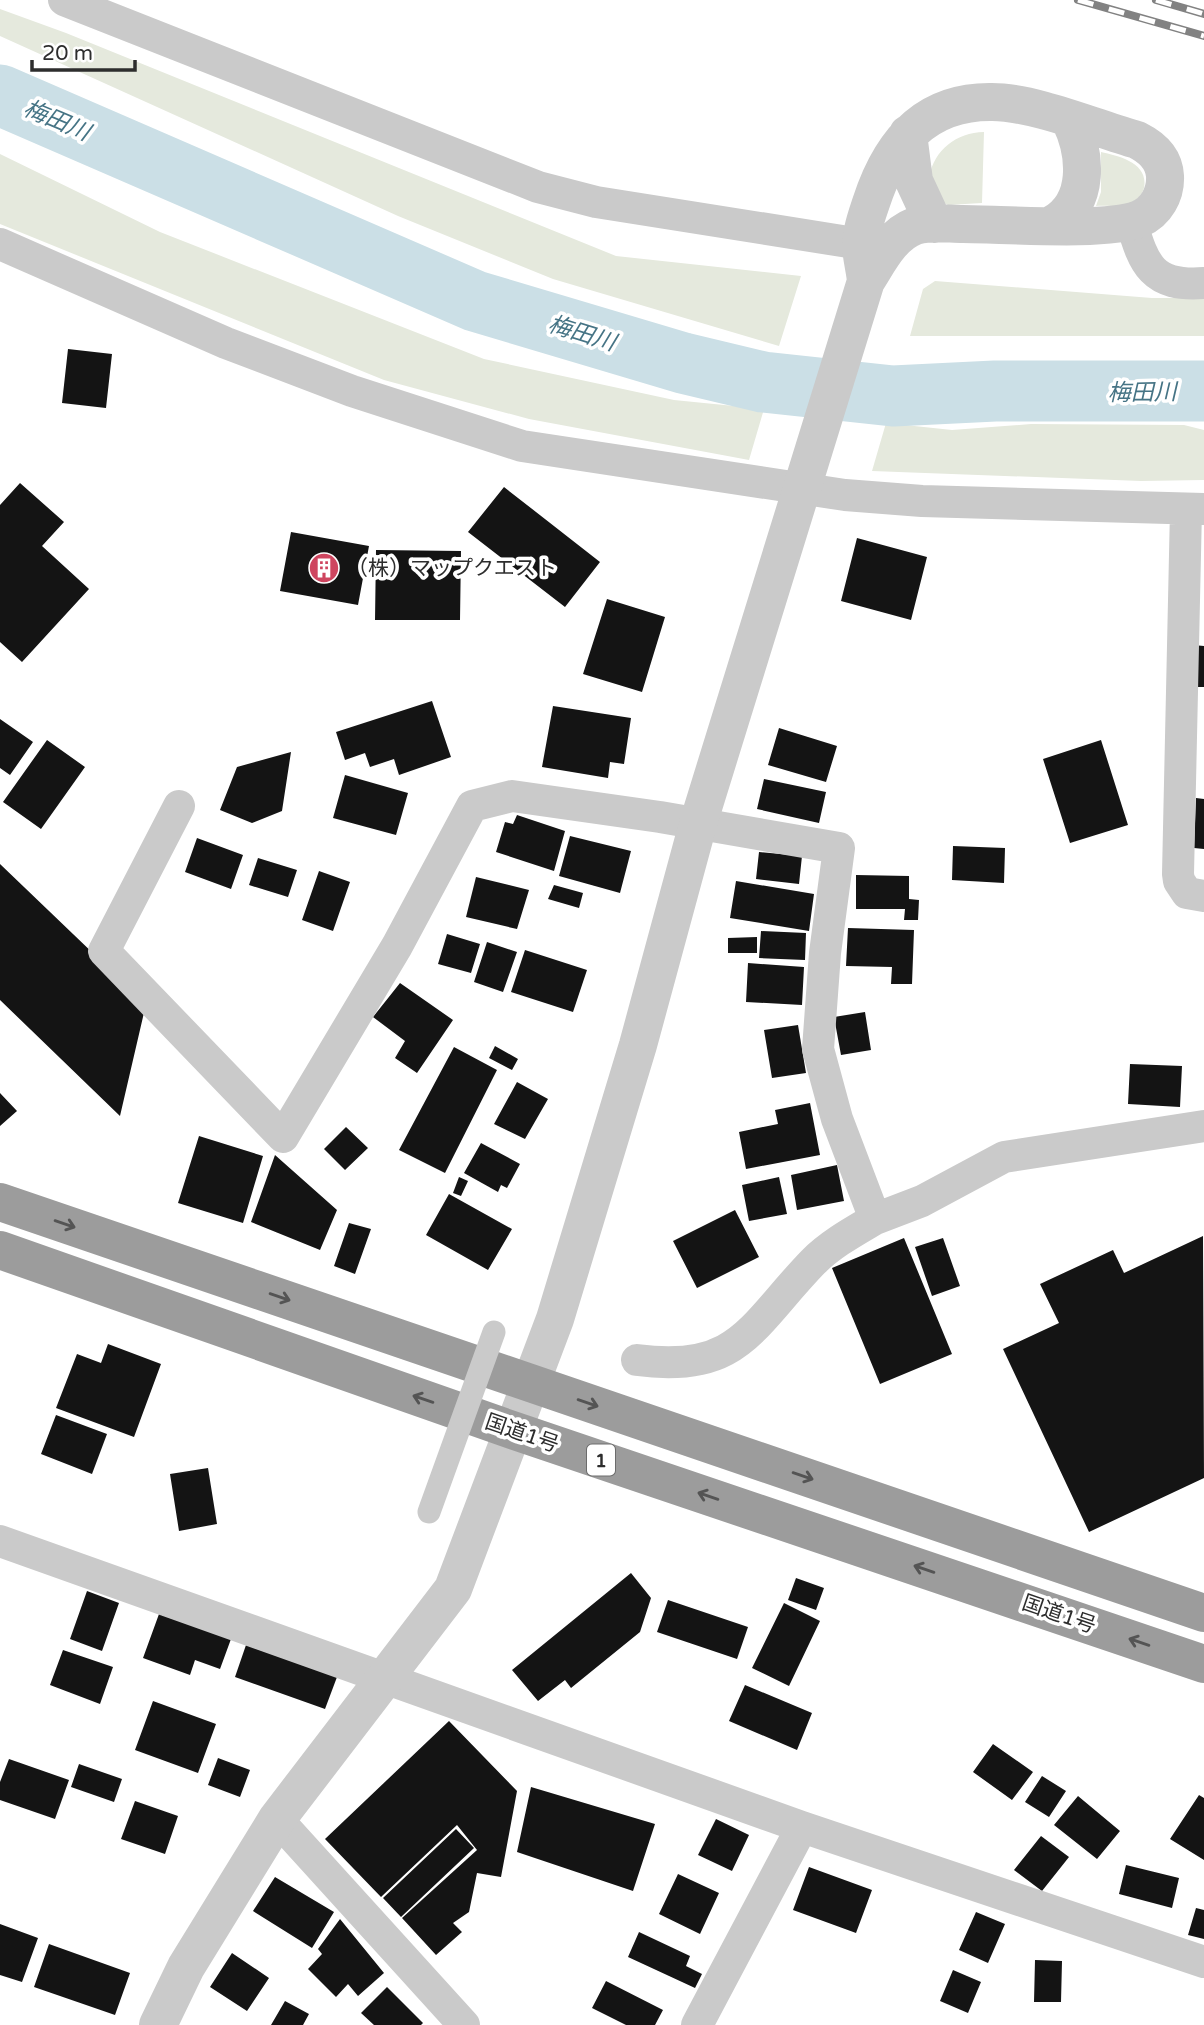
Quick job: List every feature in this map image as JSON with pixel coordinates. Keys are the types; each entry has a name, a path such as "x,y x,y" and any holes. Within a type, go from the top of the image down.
{"highway":[{"name":"1","path":"0,1202 1204,1613"},
{"name":"国道1号","path":"0,1250 514,1431 1204,1664"}],"street":[{"path":"64,0 538,187 596,202 861,244"},
{"path":"158,2025 186,1967 277,1819 453,1589 555,1319 638,1045 698,824 866,281 897,237 914,227 934,224 1131,221 1149,213 1161,198 1165,178 1160,159 1150,147 1137,139 1023,106 990,101 946,111 908,134 886,163 861,244 866,281"},
{"path":"1053,224 1074,201 1082,178 1081,145 1070,120"},
{"path":"908,134 914,181 934,224"},
{"path":"1131,221 1144,260 1157,275 1176,283 1204,283"},
{"path":"0,244 226,343 352,391 523,446 806,478 922,501 1195,509 1192,741 1179,881 1187,893 1204,896"},
{"path":"179,806 104,951 283,1137 397,946 472,806 512,796 839,848 825,953 818,1049 837,1119 875,1219"},
{"path":"637,1360 692,1362 735,1347 837,1241 875,1219 922,1201 1004,1157 1204,1126"},
{"path":"429,1513 494,1332"},
{"path":"0,1541 802,1827 1204,1962"},
{"path":"277,1819 464,2025"},
{"path":"697,2025 802,1827"}],"shaded area":[{"path":"0,9 66,33 616,256 801,276 779,346 553,279 398,216 0,36"},
{"path":"984,132 982,203 948,205 942,202 929,177 936,158 956,139"},
{"path":"1101,152 1131,162 1142,172 1144,188 1134,201 1122,206 1096,206 1101,192"},
{"path":"0,154 160,232 484,359 674,400 764,409 749,460 529,419 384,380 0,224"},
{"path":"935,281 1152,298 1204,298 1204,336 910,336 923,289"},
{"path":"886,423 952,430 1031,424 1184,425 1204,430 1204,480 1141,481 872,471"}],"building":[{"path":"68,349 112,354 106,408 62,403"},
{"path":"20,483 64,522 42,546 89,589 22,662 0,642 0,505"},
{"path":"504,487 600,562 565,607 468,532"},
{"name":"（株）マップクエスト","path":"291,532 369,546 358,605 280,591"},
{"path":"857,538 927,557 911,620 841,601"},
{"path":"376,550 461,551 460,620 375,620"},
{"path":"607,599 665,617 642,692 583,674"},
{"path":"1193,645 1204,646 1204,687 1192,687"},
{"path":"432,701 451,757 399,775 394,759 370,767 365,753 345,760 336,732"},
{"path":"553,706 631,718 624,764 610,762 608,778 542,767"},
{"path":"0,719 33,742 10,775 0,768"},
{"path":"779,728 837,746 826,782 768,765"},
{"path":"47,740 85,767 41,829 3,802"},
{"path":"1101,740 1128,825 1070,843 1043,759"},
{"path":"291,752 282,811 252,823 220,810 237,767"},
{"path":"345,775 408,793 396,835 333,818"},
{"path":"764,779 826,792 819,823 757,809"},
{"path":"1196,798 1204,799 1204,849 1194,848"},
{"path":"517,815 565,831 554,871 496,852 505,822 513,824"},
{"path":"570,836 631,851 620,893 559,876"},
{"path":"197,838 243,855 231,889 185,872"},
{"path":"953,846 1005,848 1004,883 952,880"},
{"path":"759,852 802,856 799,884 756,879"},
{"path":"258,858 297,870 288,897 249,885"},
{"path":"0,864 146,1004 120,1116 0,1000"},
{"path":"319,871 350,882 333,931 302,920"},
{"path":"856,875 909,876 909,899 919,900 918,920 904,920 905,909 856,909"},
{"path":"476,877 529,890 517,929 466,917"},
{"path":"736,881 814,894 809,931 730,918"},
{"path":"554,885 583,893 579,908 548,899"},
{"path":"848,928 914,930 912,984 891,984 892,967 846,966"},
{"path":"761,931 806,933 805,960 759,958"},
{"path":"447,934 480,944 471,973 438,964"},
{"path":"757,937 757,953 728,953 728,938"},
{"path":"487,942 517,952 503,992 474,982"},
{"path":"525,950 587,970 573,1012 511,992"},
{"path":"748,963 804,967 802,1005 746,1002"},
{"path":"400,983 453,1020 417,1073 395,1058 405,1041 373,1017"},
{"path":"865,1012 871,1050 841,1055 834,1017"},
{"path":"798,1025 806,1073 772,1078 764,1030"},
{"path":"495,1046 518,1059 512,1070 489,1058"},
{"path":"454,1047 497,1070 445,1173 399,1150"},
{"path":"1130,1064 1182,1066 1180,1107 1128,1104"},
{"path":"517,1082 548,1099 525,1139 494,1124"},
{"path":"0,1093 17,1111 0,1126"},
{"path":"810,1103 820,1155 746,1169 739,1132 778,1124 775,1110"},
{"path":"346,1127 368,1148 345,1170 324,1149"},
{"path":"199,1136 263,1156 243,1223 178,1203"},
{"path":"481,1143 520,1164 507,1188 501,1185 498,1192 464,1173"},
{"path":"275,1155 337,1210 320,1250 251,1222"},
{"path":"837,1165 844,1201 797,1210 791,1175"},
{"path":"459,1177 468,1181 461,1196 453,1193"},
{"path":"779,1177 787,1214 749,1221 742,1185"},
{"path":"449,1194 512,1229 488,1270 426,1235"},
{"path":"735,1210 759,1257 697,1288 673,1241"},
{"path":"349,1223 371,1229 355,1274 334,1266"},
{"path":"1203,1236 1204,1478 1089,1532 1003,1349 1059,1323 1040,1284 1113,1250 1124,1273"},
{"path":"904,1238 952,1354 880,1384 832,1268"},
{"path":"943,1238 960,1286 932,1296 915,1247"},
{"path":"108,1344 161,1364 134,1437 56,1408 77,1354 101,1363"},
{"path":"56,1415 107,1434 92,1474 41,1454"},
{"path":"208,1468 217,1524 179,1531 170,1474"},
{"path":"631,1573 651,1598 640,1632 571,1688 565,1680 538,1701 512,1670"},
{"path":"796,1578 824,1588 816,1610 788,1600"},
{"path":"87,1591 119,1603 102,1651 70,1639"},
{"path":"668,1600 748,1627 737,1659 657,1632"},
{"path":"784,1603 820,1621 789,1686 752,1668"},
{"path":"159,1614 231,1639 220,1669 195,1660 190,1675 143,1658"},
{"path":"246,1645 337,1677 325,1709 235,1677"},
{"path":"63,1650 113,1667 100,1704 50,1685"},
{"path":"745,1685 812,1713 797,1750 729,1721"},
{"path":"153,1701 216,1724 198,1773 135,1750"},
{"path":"449,1721 517,1791 501,1877 477,1873 469,1912 453,1923 462,1932 436,1955 402,1918 477,1850 457,1825 381,1897 325,1839"},
{"path":"993,1744 1033,1772 1012,1800 973,1772"},
{"path":"218,1758 250,1770 240,1797 208,1785"},
{"path":"9,1759 69,1780 55,1819 0,1800 0,1782"},
{"path":"79,1764 122,1779 114,1802 71,1787"},
{"path":"1042,1776 1066,1791 1049,1817 1025,1802"},
{"path":"531,1787 655,1824 633,1891 517,1852"},
{"path":"1199,1795 1204,1798 1204,1860 1170,1839"},
{"path":"1078,1796 1120,1831 1097,1859 1054,1825"},
{"path":"135,1801 178,1816 165,1854 121,1839"},
{"path":"716,1819 749,1835 732,1871 698,1855"},
{"path":"456,1829 474,1848 401,1917 383,1898"},
{"path":"1041,1836 1069,1857 1042,1891 1014,1870"},
{"path":"1126,1865 1179,1878 1172,1908 1119,1894"},
{"path":"809,1867 872,1890 856,1933 793,1910"},
{"path":"678,1874 719,1893 700,1934 659,1914"},
{"path":"275,1877 334,1912 312,1948 253,1911"},
{"path":"1196,1908 1204,1910 1204,1939 1188,1935"},
{"path":"976,1912 1005,1924 988,1963 959,1950"},
{"path":"340,1919 384,1973 358,1996 348,1984 336,1997 308,1969 322,1954 318,1949"},
{"path":"0,1924 38,1938 22,1982 0,1975"},
{"path":"639,1932 690,1956 686,1966 702,1974 695,1988 628,1957"},
{"path":"49,1944 130,1973 115,2015 34,1987"},
{"path":"232,1953 269,1978 247,2011 210,1987"},
{"path":"1035,1960 1062,1961 1061,2002 1034,2002"},
{"path":"953,1970 981,1982 968,2013 940,2001"},
{"path":"606,1981 663,2010 655,2025 626,2025 592,2008"},
{"path":"387,1987 423,2023 421,2025 374,2025 361,2013"},
{"path":"285,2001 309,2014 303,2025 271,2025"}],"waterway":[{"name":"梅田川","path":"0,95 475,301 683,363 763,382 893,396 995,391 1204,391"}],"railway":[{"path":"1078,0 1204,36"},
{"path":"1156,0 1204,14"}],"place":[{"name":"（株）マップクエスト","path":"324,568"}]}
